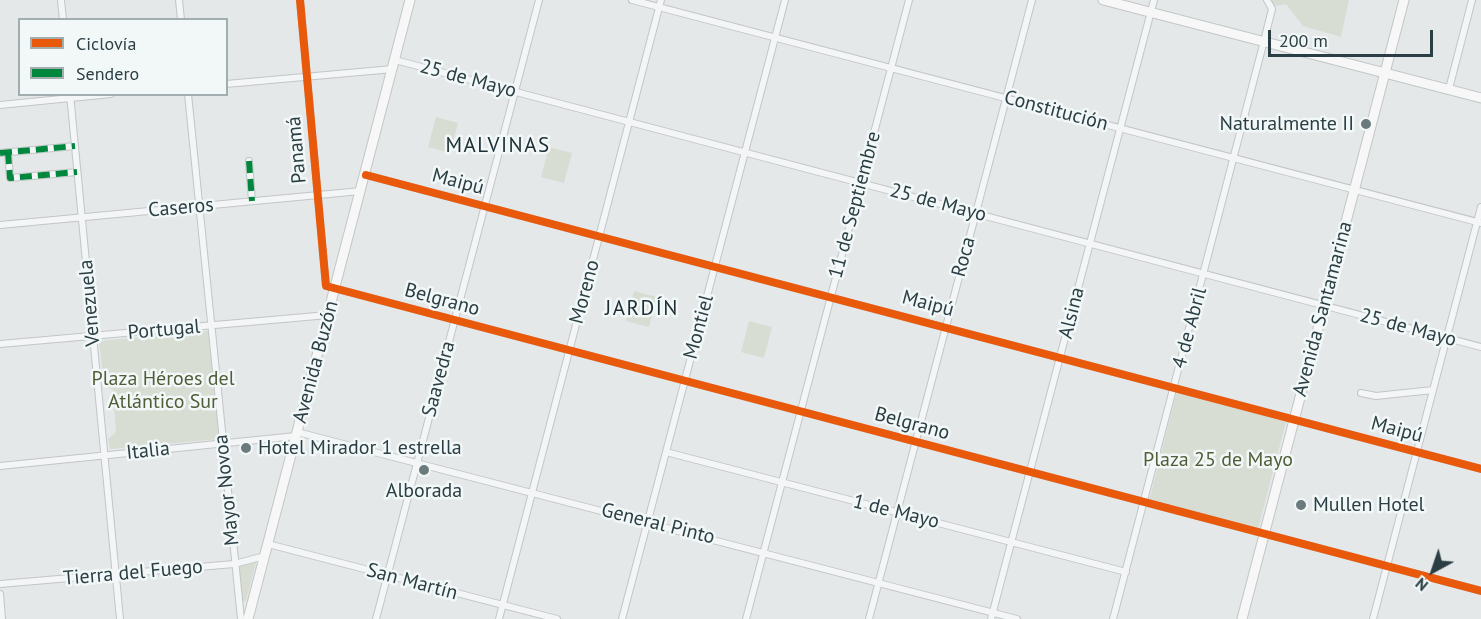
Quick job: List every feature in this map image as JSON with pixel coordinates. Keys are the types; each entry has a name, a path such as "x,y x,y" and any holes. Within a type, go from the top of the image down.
{"main road":[{"name":"Avenida Buzón","path":"248,619 362,191 410,0"},
{"path":"1103,0 1152,7"},
{"path":"1124,0 1481,99"},
{"name":"Avenida Santamarina","path":"1242,619 1404,0"},
{"path":"1386,71 1481,93"}],"street":[{"path":"61,0 63,18"},
{"path":"179,0 181,18"},
{"name":"Panamá","path":"300,0 326,286 335,289"},
{"name":"Saavedra","path":"376,619 538,0"},
{"name":"Constitución","path":"632,0 660,4 775,38 1479,223"},
{"name":"Montiel","path":"622,619 785,0"},
{"name":"11 de Septiembre","path":"746,619 909,0"},
{"name":"Roca","path":"869,619 1032,0"},
{"name":"4 de Abril","path":"1113,619 1146,503 1265,39 1272,9 1266,0"},
{"path":"1450,85 1472,0"},
{"name":"Moreno","path":"499,619 660,4"},
{"name":"Alsina","path":"992,616 1152,7"},
{"name":"25 de Mayo","path":"228,84 394,64 514,92 745,152 1090,243 1204,276 1481,347"},
{"path":"0,105 70,96"},
{"name":"Venezuela","path":"70,96 120,619"},
{"name":"Mayor Novoa","path":"188,96 241,619"},
{"path":"0,153 75,146"},
{"path":"8,152 10,178 77,172"},
{"path":"249,161 252,201"},
{"name":"Maipú","path":"366,175 946,326 1060,359 1481,469"},
{"name":"Caseros","path":"0,225 362,191"},
{"path":"1373,619 1446,338 1479,223 1481,207"},
{"name":"Belgrano","path":"335,289 1481,591"},
{"name":"Portugal","path":"0,344 328,315"},
{"path":"1361,393 1376,396 1433,390"},
{"name":"Italia","path":"0,466 222,444 297,434"},
{"name":"General Pinto","path":"297,434 532,491 879,583 992,616 1017,619"},
{"name":"1 de Mayo","path":"666,452 1126,572"},
{"name":"San Martín","path":"268,544 557,619"},
{"name":"Tierra del Fuego","path":"0,584 234,564 265,556"},
{"path":"0,594 2,619"}],"green space":[{"path":"1271,0 1349,0 1341,37 1303,26 1286,4 1275,6"},
{"path":"436,117 458,123 450,153 428,147"},
{"path":"549,147 572,153 564,183 541,177"},
{"path":"634,291 657,297 649,327 626,321"},
{"path":"749,321 772,327 764,358 741,352"},
{"name":"Plaza Héroes del Atlántico Sur","path":"208,331 219,439 110,449 108,439 116,432 113,390 104,385 99,341"},
{"name":"Plaza 25 de Mayo","path":"1177,391 1286,422 1258,529 1149,501"},
{"path":"257,559 246,601 242,601 238,564"}],"marked path":[{"path":"0,153 75,146"},
{"path":"8,152 10,178 77,172"},
{"path":"249,161 252,201"}],"cycle path":[{"path":"300,0 326,286 1481,591"},
{"path":"366,175 1481,469"}],"place":[{"name":"Naturalmente II","path":"1366,124"},
{"name":"Hotel Mirador 1 estrella","path":"246,448"},
{"name":"Alborada","path":"424,470"},
{"name":"Mullen Hotel","path":"1301,505"}],"district":[{"name":"MALVINAS","path":"498,146"},
{"name":"JARDÍN","path":"642,309"}]}
